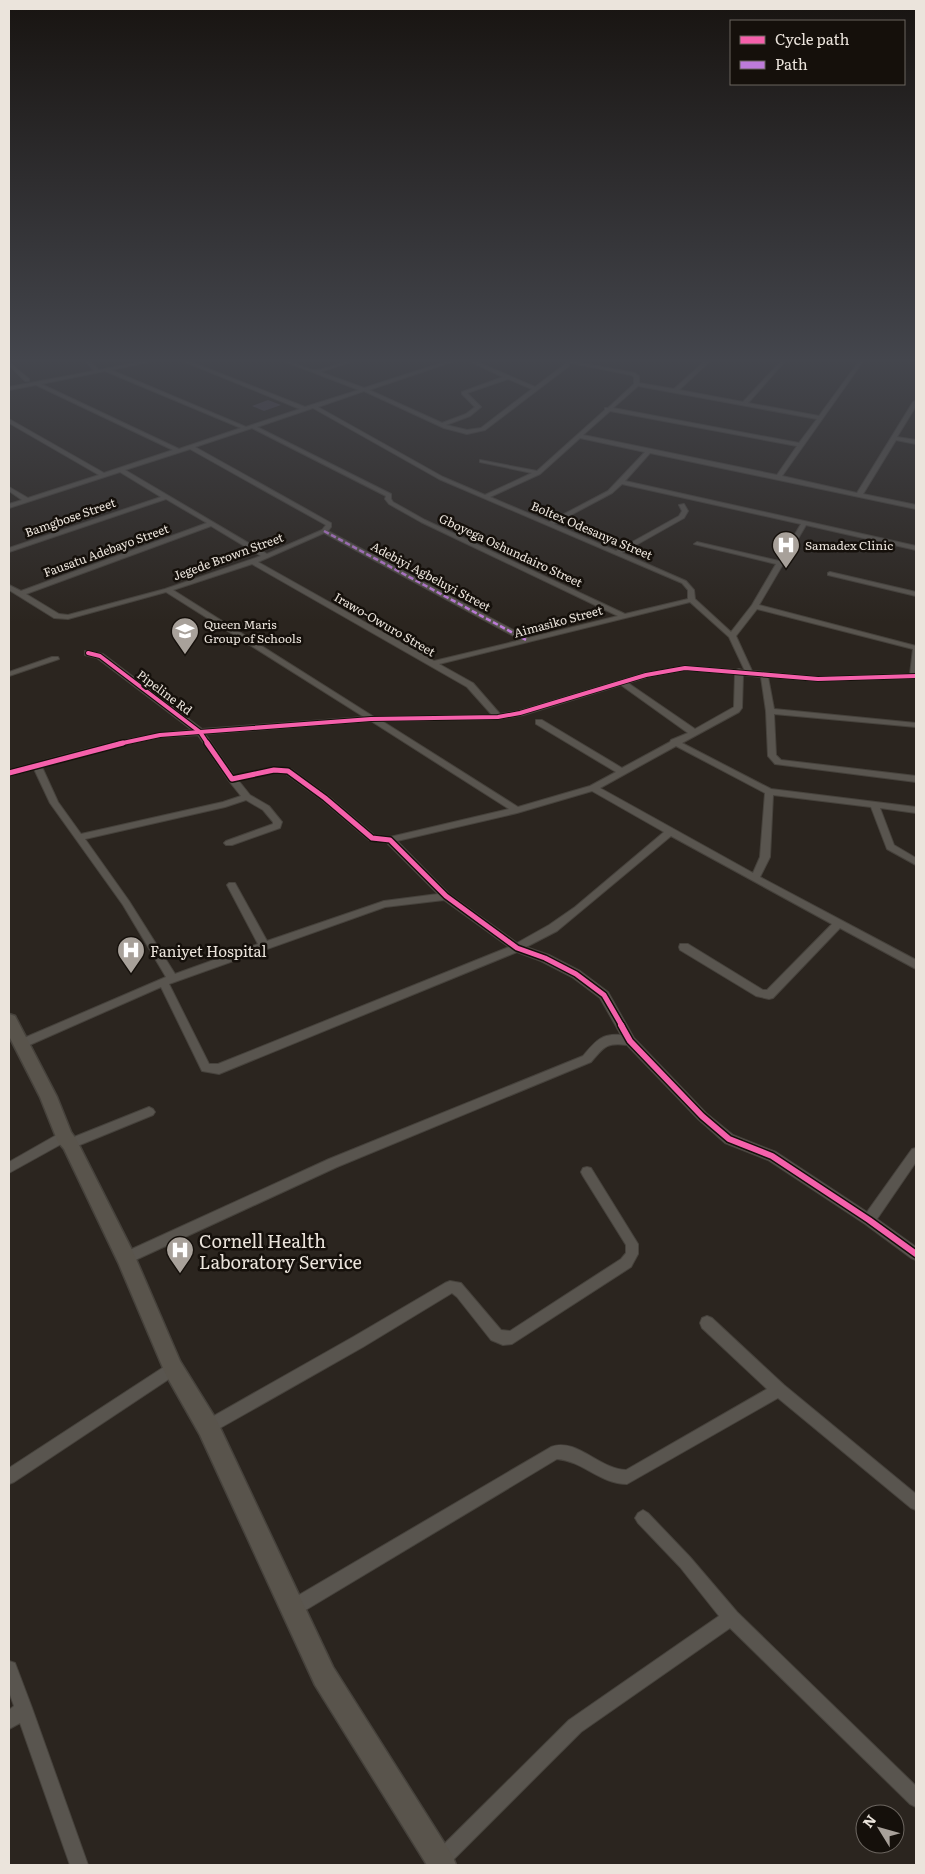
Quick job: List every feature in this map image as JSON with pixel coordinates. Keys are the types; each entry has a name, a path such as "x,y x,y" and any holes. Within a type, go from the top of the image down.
{"main road":[{"path":"9,1020 126,1258 173,1368 208,1427 324,1676 438,1864"}],"street":[{"path":"56,447 104,475"},
{"path":"171,447 179,451"},
{"path":"9,506 190,447"},
{"path":"192,447 329,524 324,531"},
{"name":"Gboyega Oshundairo Street","path":"295,447 389,495 388,500 391,503 423,521 622,615"},
{"name":"Boltex Odesanya Street","path":"387,447 441,478 487,496 684,582 691,590 691,600 732,636"},
{"path":"487,496 538,472 565,447"},
{"path":"632,447 778,477 916,508"},
{"path":"778,477 798,447"},
{"path":"859,495 888,447"},
{"path":"549,524 610,492 649,451"},
{"path":"482,461 538,472"},
{"path":"121,470 266,556"},
{"path":"621,482 916,548"},
{"path":"9,489 27,500"},
{"name":"Bamgbose Street","path":"9,550 166,497"},
{"path":"617,553 682,517 685,511 682,505"},
{"name":"Fausatu Adebayo Street","path":"20,594 211,524"},
{"path":"749,672 732,636 755,606 804,524"},
{"name":"Jegede Brown Street","path":"20,594 57,616 68,617 166,590 253,562 324,531"},
{"name":"Adebiyi Agbeluyi Street","path":"324,531 528,641"},
{"path":"697,544 779,563"},
{"name":"Irawo-Owuro Street","path":"253,562 470,685 498,717"},
{"path":"830,574 916,594"},
{"path":"9,588 20,594"},
{"path":"166,590 278,658 371,720 517,810"},
{"name":"Aimasiko Street","path":"432,664 528,641 622,615 691,600"},
{"path":"9,773 121,743 160,736 371,720 498,717 520,713 665,670 686,668 837,679 915,676 916,649 755,606"},
{"name":"Pipeline Rd","path":"88,653 100,656 200,732 232,779 247,797 266,808 276,817 277,826 229,843"},
{"path":"9,674 55,659"},
{"path":"232,779 274,770 288,771 325,798 372,838 390,840 517,810 593,788 738,708 739,671"},
{"path":"764,674 770,711 772,756 778,762 916,779"},
{"path":"622,682 693,732"},
{"path":"770,711 916,725"},
{"path":"539,722 622,772"},
{"path":"674,742 769,792 916,810"},
{"path":"37,766 54,803 126,903 168,980 206,1068 214,1070 517,948 553,928 670,832"},
{"path":"593,788 670,832 916,965"},
{"path":"755,877 765,857 769,792"},
{"path":"80,837 225,804 247,797"},
{"path":"875,806 890,847 916,862"},
{"path":"390,840 446,896 517,948 545,958 576,974 604,996 630,1041 702,1116 729,1138 772,1156 869,1220 916,1254"},
{"path":"232,885 264,946"},
{"path":"21,1044 168,980 384,904 446,896"},
{"path":"684,947 760,993 769,995 839,923"},
{"path":"126,1258 333,1163 587,1059 603,1041 615,1039 630,1041"},
{"path":"9,1168 67,1140 149,1112"},
{"path":"869,1220 916,1153"},
{"path":"208,1427 358,1342 450,1287 456,1287 462,1293 496,1335 504,1338 512,1337 626,1262 632,1254 632,1244 587,1172"},
{"path":"707,1323 779,1390 916,1503"},
{"path":"9,1477 173,1368"},
{"path":"293,1608 556,1452 575,1454 618,1479 627,1477 779,1390"},
{"path":"643,1518 685,1562 731,1618 916,1798"},
{"path":"438,1864 575,1726 731,1618"},
{"path":"9,1668 79,1865"},
{"path":"9,1721 24,1708"}],"marked path":[{"path":"324,531 528,641"}],"cycle path":[{"path":"88,653 100,656 200,732 232,779 274,770 288,771 325,798 372,838 390,840 446,896 517,948 545,958 576,974 604,995 630,1041 702,1116 729,1139 772,1156 869,1220 916,1254"},
{"path":"9,773 121,743 160,735 371,719 498,717 520,713 646,675 685,668 818,679 916,676"}],"place":[{"name":"Samadex Clinic","path":"786,569"},
{"name":"Queen Maris Group of Schools","path":"185,655"},
{"name":"Faniyet Hospital","path":"131,974"},
{"name":"Cornell Health Laboratory Service","path":"180,1274"}]}
